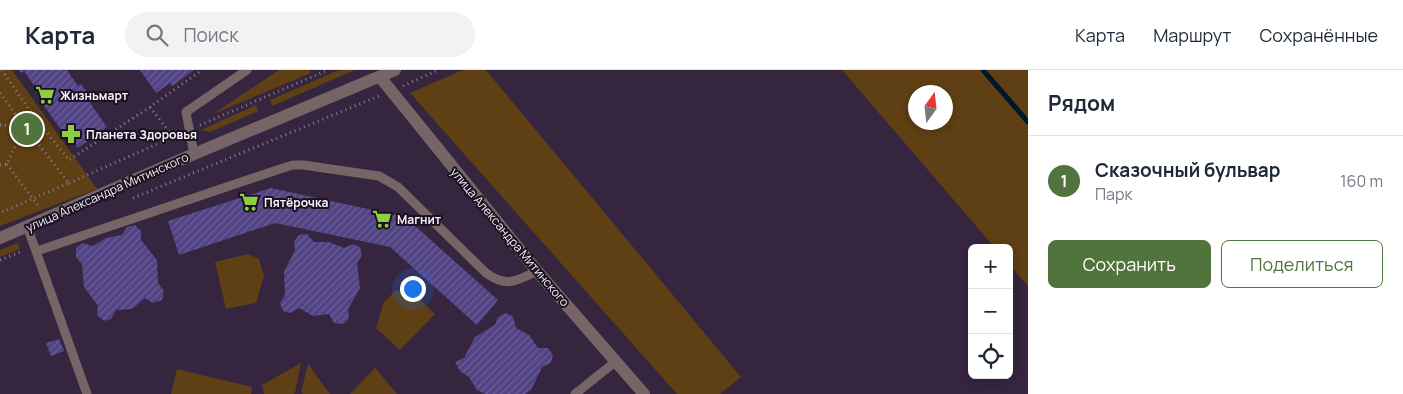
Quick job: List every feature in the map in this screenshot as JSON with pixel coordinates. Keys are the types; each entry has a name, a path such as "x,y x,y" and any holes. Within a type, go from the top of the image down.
{"street":[{"name":"улица Александра Митинского","path":"0,238 395,70"},
{"name":"улица Александра Митинского","path":"380,77 537,271 644,394"}],"lane":[{"path":"194,154 186,112 247,70"},
{"path":"37,251 280,169 293,165 303,165 380,176 388,180 398,187 486,273 496,280 507,282 518,280 537,271"},
{"path":"27,226 87,394"},
{"path":"575,394 615,362"}],"path":[{"path":"2,70 35,118 69,160 150,107 202,70"},
{"path":"313,70 316,75"},
{"path":"130,200 438,70"},
{"path":"0,93 69,183 0,213"},
{"path":"150,107 173,137"},
{"path":"7,164 24,126 35,118"},
{"path":"0,125 24,126"},
{"path":"0,165 7,164"},
{"path":"7,164 46,218"}],"shaded area":[{"path":"0,70 12,70 97,189 0,226"},
{"path":"279,70 309,70 311,73 213,114"},
{"path":"339,70 355,70 272,106 270,100"},
{"path":"463,70 486,70 741,377 720,394 677,394 410,93"},
{"path":"842,70 1028,70 1028,286 1013,269 1013,244 992,244"},
{"path":"256,105 258,111 210,132 201,130"},
{"path":"18,243 20,249 0,257 0,250"},
{"path":"248,254 259,259 264,276 256,303 226,309 215,262"},
{"path":"395,291 411,291 435,314 400,350 376,328 384,302"},
{"path":"301,363 295,393 264,394 262,385"},
{"path":"308,364 330,394 303,394 301,392"},
{"path":"375,368 397,394 350,394"},
{"path":"177,369 252,387 251,394 171,394"}],"building":[{"path":"19,70 67,70 78,86 81,84 93,101 90,103 107,127 78,148 67,132 64,134 42,103 45,101 24,71 21,73"},
{"path":"140,70 194,70 172,86 170,83 156,93"},
{"path":"271,188 405,217 498,300 477,325 390,247 275,223 179,255 168,221"},
{"path":"135,225 141,231 141,240 157,260 158,283 164,291 162,300 153,303 145,298 132,309 116,310 111,319 104,321 97,315 98,306 84,287 82,264 76,257 76,248 83,243 93,246 106,238 122,235 127,227"},
{"path":"307,234 314,242 329,242 344,248 353,244 360,247 362,255 357,263 360,288 348,309 349,319 343,324 334,323 329,314 313,316 299,308 290,313 283,311 280,303 285,295 284,271 295,251 294,242 299,235"},
{"path":"506,313 513,317 516,328 529,335 538,348 548,348 553,355 551,363 542,367 531,390 525,394 485,394 477,390 469,377 460,371 455,362 464,358 475,337 495,325 498,317"},
{"path":"59,339 64,351 51,356 46,343"}],"waterway":[{"path":"983,70 1028,122"}],"place":[{"name":"Жизньмарт","path":"45,95"},
{"name":"Сказочный бульвар","path":"27,129"},
{"name":"Планета Здоровья","path":"71,134"},
{"name":"Пятёрочка","path":"249,202"},
{"name":"Магнит","path":"382,219"}]}
